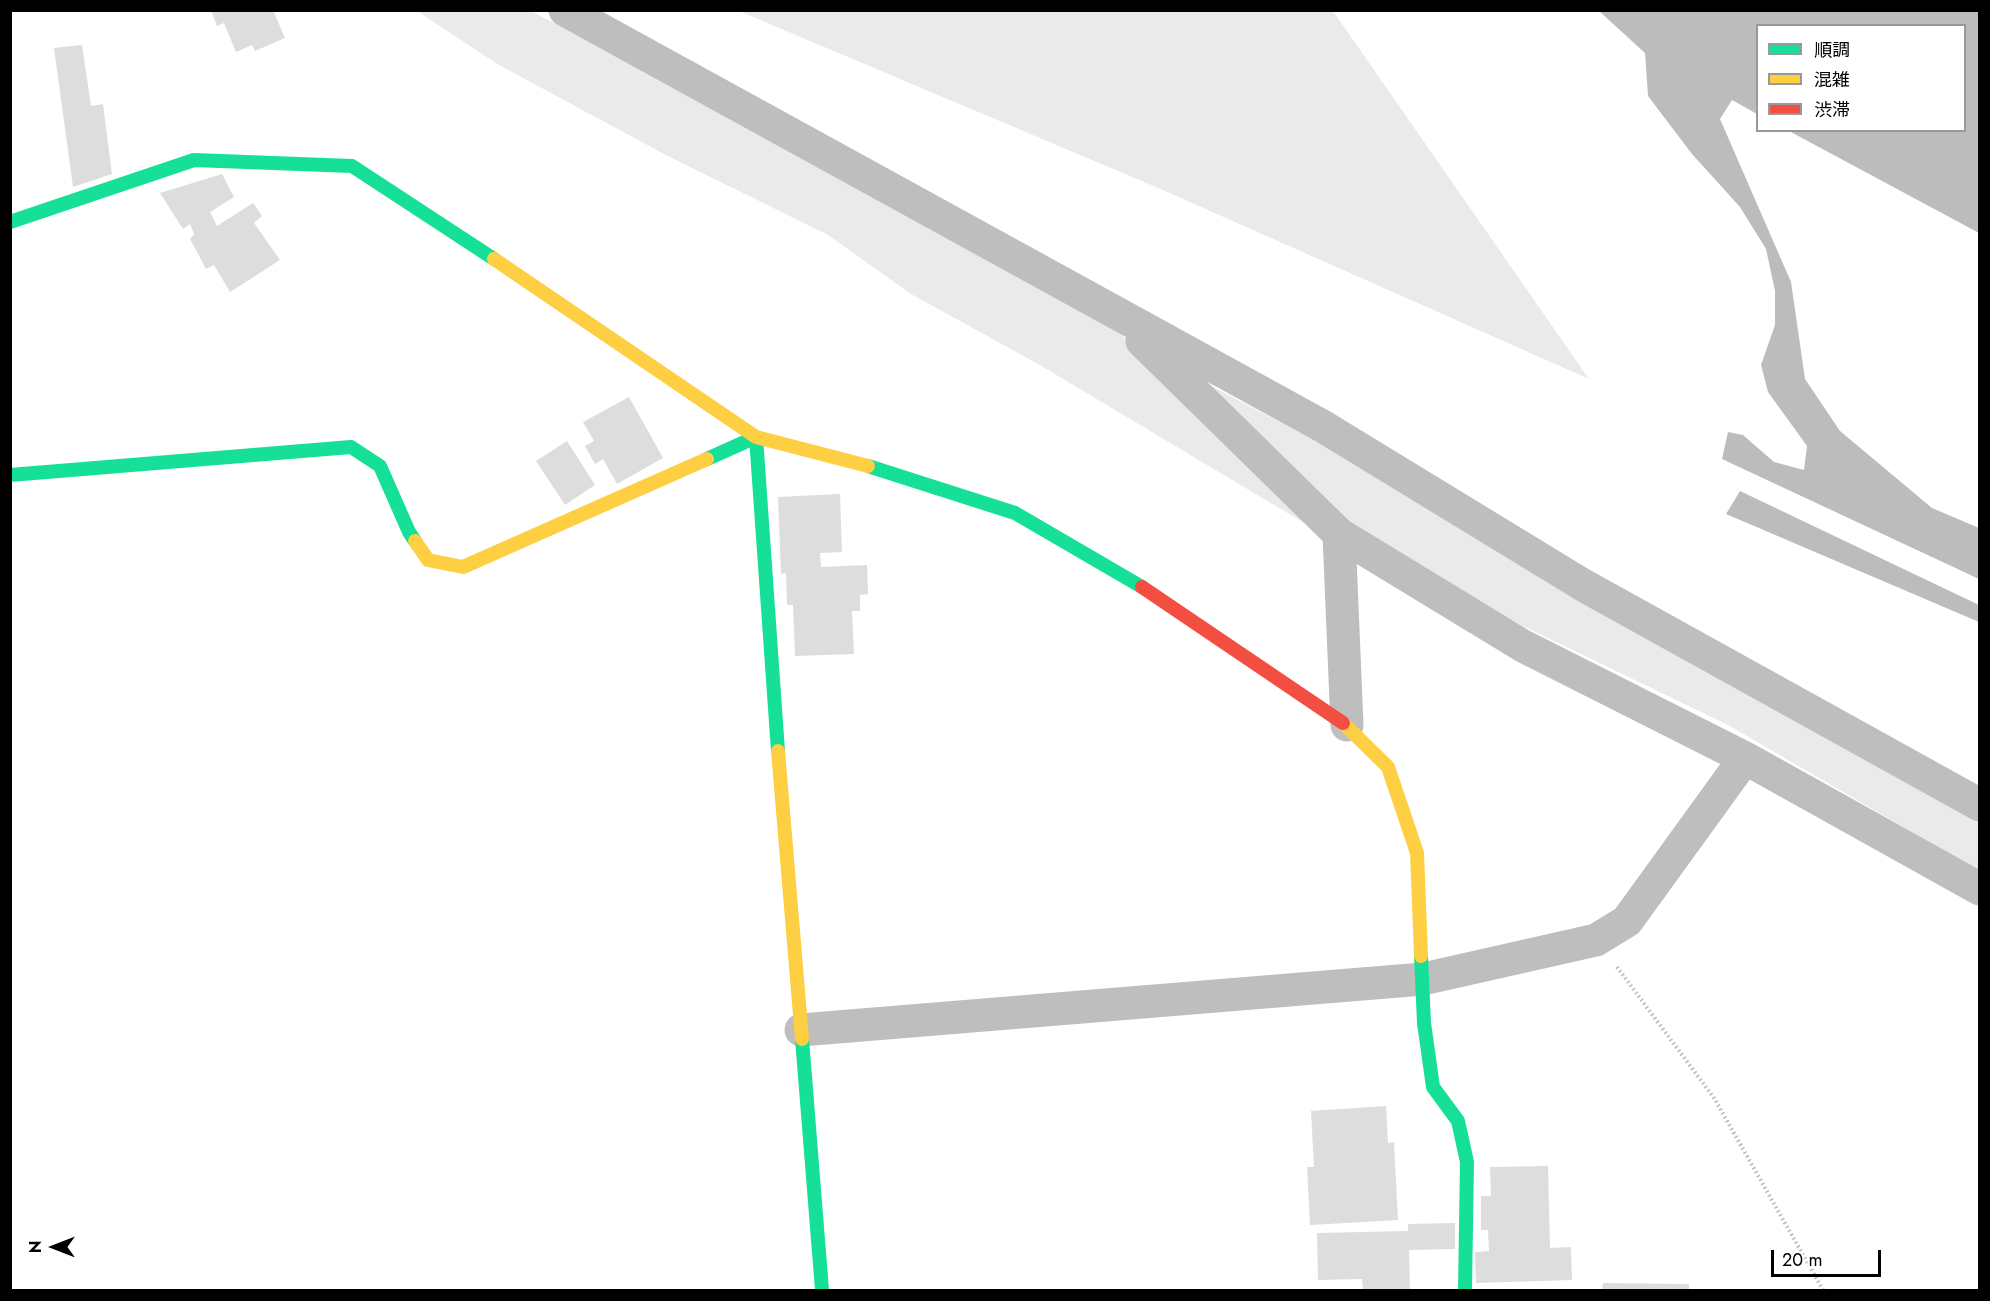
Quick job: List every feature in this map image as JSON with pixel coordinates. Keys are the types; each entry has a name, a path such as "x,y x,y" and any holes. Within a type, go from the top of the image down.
{"street":[{"path":"566,10 1113,313 1324,427 1583,585 1980,805"},
{"path":"10,222 195,160 352,166 452,230 756,437 869,466 1015,513 1125,575 1347,725 1388,767 1417,853 1424,1023 1433,1087 1458,1121 1467,1162 1465,1290"},
{"path":"1113,313 1339,534 1523,646 1745,758 1980,889"},
{"path":"10,475 351,447 380,466 410,532 428,560 463,567 756,437"},
{"path":"756,437 777,734 822,1290"},
{"path":"1339,534 1347,725"},
{"path":"801,1030 1423,979 1596,940 1627,921 1745,758"}],"path":[{"path":"1596,940 1714,1098 1823,1290"}],"shaded area":[{"path":"417,11 531,11 714,106 1107,319 1180,397 1311,527 1038,364 911,294 828,235 664,154 499,65"},
{"path":"739,11 1333,11 1589,379 1156,187"},
{"path":"1599,11 1979,11 1979,233 1791,132 1966,132 1966,24 1756,24 1756,113 1732,100 1720,119 1791,282 1805,379 1840,431 1932,508 1979,528 1979,579 1722,459 1728,432 1743,435 1774,462 1804,470 1807,446 1768,392 1761,365 1775,325 1775,291 1766,249 1740,207 1692,154 1648,96 1645,53"},
{"path":"1185,372 1325,446 1979,819 1979,871 1728,725 1523,626 1455,588 1340,517"},
{"path":"1740,491 1979,605 1979,622 1726,514"}],"building":[{"path":"211,10 273,10 285,38 255,51 252,45 236,52 224,23 217,26"},
{"path":"82,45 91,106 103,104 112,174 73,187 54,48"},
{"path":"222,174 234,197 210,212 217,226 253,203 262,216 254,223 280,260 230,292 214,265 206,269 190,239 194,234 190,224 183,229 160,193"},
{"path":"629,397 663,458 617,484 603,459 595,464 585,446 594,441 583,422"},
{"path":"567,441 595,485 565,505 536,461"},
{"path":"840,494 842,552 820,553 821,567 867,565 868,594 860,595 860,611 852,611 854,654 795,656 793,605 787,605 786,573 781,574 778,497"},
{"path":"1386,1106 1388,1143 1394,1142 1398,1220 1310,1225 1307,1167 1314,1167 1311,1111"},
{"path":"1548,1166 1550,1248 1571,1247 1572,1280 1476,1283 1475,1252 1489,1251 1488,1230 1481,1230 1481,1196 1491,1196 1490,1167"},
{"path":"1455,1223 1455,1249 1409,1250 1410,1290 1363,1290 1362,1279 1318,1280 1317,1233 1408,1231 1408,1224"},
{"path":"1603,1283 1689,1284 1689,1290 1602,1290"}],"traffic: fast":[{"path":"10,222 194,160 352,166 494,259"},
{"path":"707,459 756,437 778,751"},
{"path":"10,475 351,447 380,466 415,541"},
{"path":"868,466 1015,513 1142,587"},
{"path":"1421,956 1424,1023 1433,1087 1458,1121 1467,1162 1465,1290"},
{"path":"802,1039 822,1290"}],"traffic: slow":[{"path":"494,259 756,437 868,466"},
{"path":"415,541 428,560 463,567 707,459"},
{"path":"1343,723 1388,767 1417,853 1421,956"},
{"path":"778,751 802,1039"}],"traffic: jam":[{"path":"1142,587 1343,723"}]}
